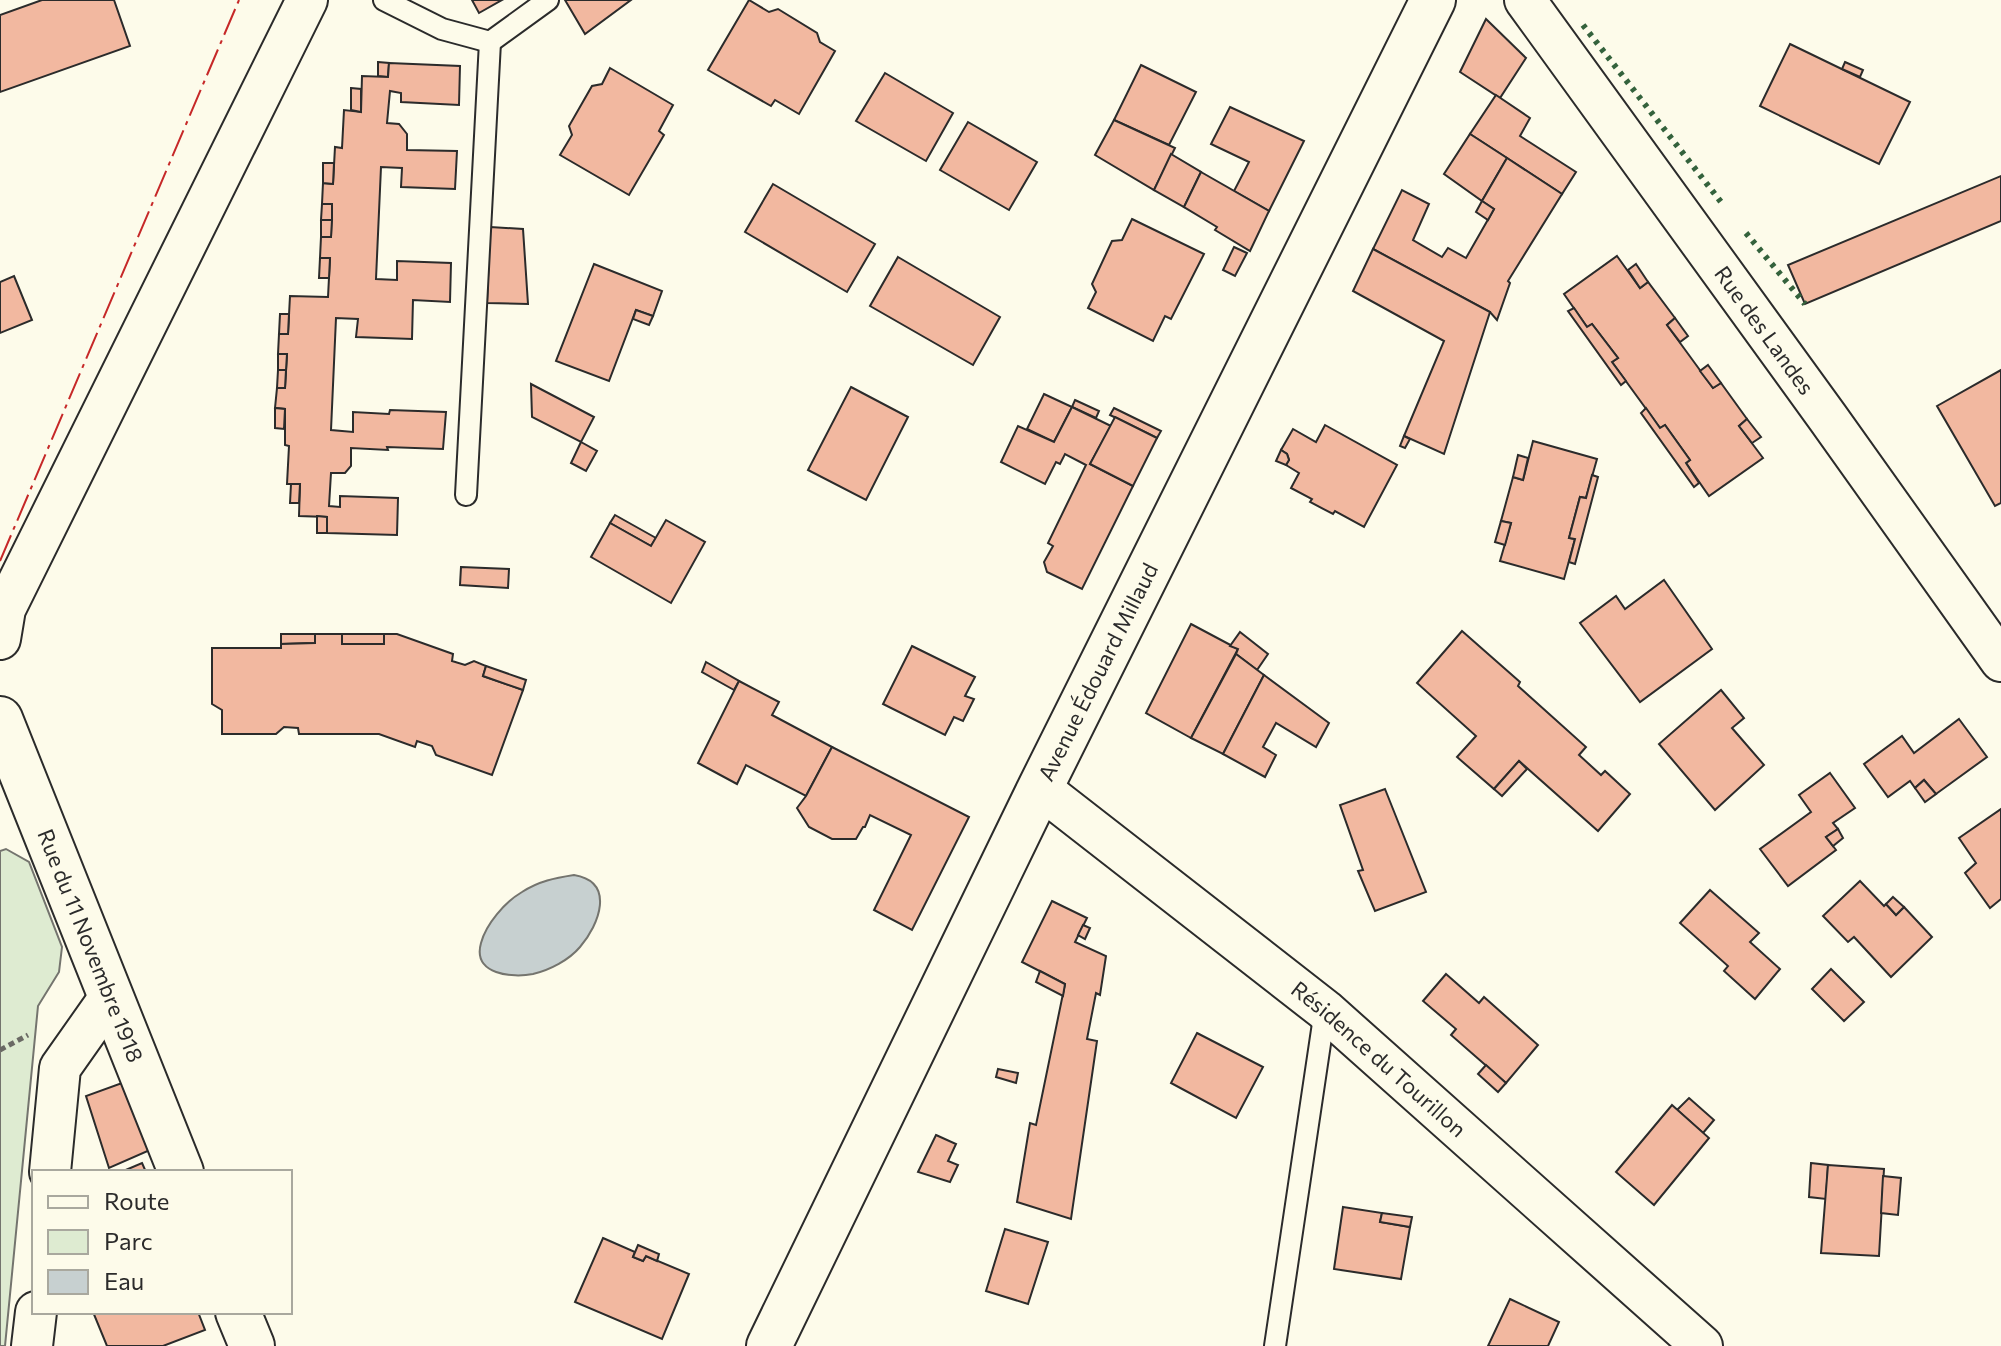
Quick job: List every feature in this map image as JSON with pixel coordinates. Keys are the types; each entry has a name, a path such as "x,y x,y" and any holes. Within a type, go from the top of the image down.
{"main road":[{"name":"Avenue Édouard Millaud","path":"769,1346 1040,788 1433,0"},
{"name":"Rue du 11 Novembre 1918","path":"0,719 180,1170"},
{"path":"239,1314 252,1346"}],"street":[{"path":"0,639 5,609 307,0"},
{"name":"Rue des Landes","path":"1525,0 2001,661"},
{"name":"Résidence du Tourillon","path":"1040,788 1325,1010 1702,1346"},
{"path":"50,1170 60,1068 110,997"},
{"path":"32,1346 36,1314"}],"lane":[{"path":"384,0 442,29 490,42"},
{"path":"490,42 548,0"},
{"path":"466,495 490,42"},
{"path":"1275,1346 1325,1010"}],"green space":[{"path":"6,849 29,862 62,947 59,972 38,1006 5,1346 0,1346 0,851"}],"water":[{"path":"574,875 587,879 595,886 600,905 593,927 580,947 559,964 533,974 505,974 488,968 480,954 481,943 487,928 503,908 535,885"}],"building":[{"path":"42,0 114,0 130,46 0,92 0,15"},
{"path":"472,0 502,0 479,13"},
{"path":"565,0 631,0 585,34"},
{"path":"749,0 769,12 778,9 817,33 820,42 835,51 799,114 775,100 771,106 708,70"},
{"path":"1486,19 1526,58 1500,98 1460,72"},
{"path":"1790,44 1910,102 1879,164 1760,106"},
{"path":"378,62 389,63 388,77 378,76"},
{"path":"1845,62 1863,70 1860,77 1842,69"},
{"path":"389,63 460,66 459,105 401,102 401,93 390,91 387,123 399,124 407,134 407,150 457,151 455,189 401,187 402,168 381,167 376,279 397,280 397,261 451,263 450,302 413,300 412,339 356,337 358,319 336,318 331,430 353,432 353,412 446,412 443,449 351,448 351,466 345,473 331,473 329,506 340,507 340,496 398,498 397,535 327,533 327,517 299,516 300,484 287,484 289,446 285,445 285,409 275,408 277,388 285,388 287,354 278,354 279,334 288,334 290,296 328,297 330,258 320,258 321,237 331,237 332,204 322,204 323,183 333,184 335,147 342,148 344,110 361,112 362,76 388,77"},
{"path":"1141,65 1196,92 1169,145 1114,120"},
{"path":"610,68 673,105 659,131 664,135 629,195 560,155 572,135 569,126 592,86 602,84"},
{"path":"885,73 953,113 926,161 856,121"},
{"path":"351,88 361,89 361,112 351,110"},
{"path":"1496,95 1530,118 1520,136 1576,172 1562,194 1470,134"},
{"path":"1230,107 1304,141 1269,211 1234,191 1249,162 1211,144"},
{"path":"1114,120 1175,148 1154,190 1095,155"},
{"path":"968,122 1037,162 1009,210 940,170"},
{"path":"1470,134 1507,158 1482,201 1444,174"},
{"path":"1171,154 1201,172 1184,207 1154,190"},
{"path":"1507,158 1562,194 1508,281 1510,283 1497,320 1490,312 1373,249 1402,190 1429,204 1413,240 1442,257 1448,248 1466,258 1494,209 1482,201"},
{"path":"323,163 334,163 333,184 323,183"},
{"path":"1201,172 1269,211 1250,251 1184,207"},
{"path":"2001,176 2001,221 1805,304 1788,265"},
{"path":"773,184 875,244 847,292 745,232"},
{"path":"1482,201 1494,209 1488,220 1476,212"},
{"path":"322,204 332,204 332,220 321,220"},
{"path":"1132,219 1204,254 1171,319 1165,316 1153,341 1088,308 1096,292 1092,284 1112,241 1122,240"},
{"path":"321,220 332,220 331,237 321,237"},
{"path":"490,227 523,229 528,304 487,303"},
{"path":"1234,247 1247,253 1235,276 1223,270"},
{"path":"1373,249 1490,312 1444,454 1404,436 1444,341 1353,291"},
{"path":"1617,256 1640,288 1648,282 1675,318 1667,325 1713,388 1721,383 1747,419 1739,426 1763,458 1709,496 1686,463 1690,460 1665,425 1660,428 1612,362 1618,358 1592,324 1587,327 1564,294"},
{"path":"898,257 1000,317 973,365 870,306"},
{"path":"320,258 330,258 329,278 319,278"},
{"path":"594,264 662,291 653,316 636,310 609,381 556,361"},
{"path":"1636,264 1648,282 1640,288 1628,270"},
{"path":"14,276 32,320 0,333 0,282"},
{"path":"1574,308 1587,327 1592,324 1618,358 1612,362 1626,381 1621,385 1568,311"},
{"path":"636,310 653,316 649,325 633,319"},
{"path":"280,314 289,314 288,334 279,334"},
{"path":"1675,318 1688,336 1680,342 1667,325"},
{"path":"278,354 287,354 286,370 278,370"},
{"path":"1708,365 1721,383 1713,388 1700,371"},
{"path":"278,370 286,370 285,388 277,388"},
{"path":"2001,370 2001,503 1995,506 1937,406"},
{"path":"531,384 594,417 581,442 532,417"},
{"path":"851,387 908,417 866,500 808,470"},
{"path":"1044,394 1072,407 1054,442 1027,429"},
{"path":"1075,400 1099,411 1096,418 1072,407"},
{"path":"1072,407 1111,426 1090,464 1133,486 1082,589 1047,572 1044,562 1053,546 1048,543 1086,465 1065,454 1060,464 1056,462 1045,484 1001,462 1018,426 1054,442"},
{"path":"275,408 285,409 284,429 275,428"},
{"path":"1114,408 1161,431 1157,438 1110,415"},
{"path":"1646,408 1660,428 1665,425 1690,460 1686,463 1699,483 1694,487 1641,413"},
{"path":"1115,417 1157,438 1133,486 1090,464"},
{"path":"1747,419 1761,437 1752,443 1739,426"},
{"path":"1325,425 1397,465 1364,527 1310,502 1312,499 1291,488 1299,473 1286,465 1289,460 1287,454 1281,450 1293,429 1316,442"},
{"path":"1404,436 1410,439 1405,448 1400,446"},
{"path":"1533,441 1597,459 1586,498 1580,497 1569,538 1575,539 1564,579 1500,561 1511,523 1501,521 1513,477 1523,480"},
{"path":"581,442 597,451 586,471 571,463"},
{"path":"1281,450 1289,460 1286,465 1276,461"},
{"path":"1518,455 1528,458 1523,480 1513,477"},
{"path":"1592,475 1598,477 1575,564 1569,562 1575,539 1569,538 1580,497 1586,498"},
{"path":"291,484 300,484 299,503 290,503"},
{"path":"615,515 656,538 651,546 610,523"},
{"path":"317,516 327,517 327,533 317,533"},
{"path":"666,520 705,542 671,603 591,557 610,523 651,546"},
{"path":"1501,521 1511,523 1505,545 1495,542"},
{"path":"461,567 509,569 508,588 460,585"},
{"path":"1664,580 1712,649 1640,702 1580,623 1616,596 1625,609"},
{"path":"1191,624 1238,649 1191,738 1146,713"},
{"path":"1462,631 1586,747 1579,755 1601,775 1605,771 1630,794 1598,831 1519,761 1494,789 1457,757 1476,736 1417,683"},
{"path":"1240,632 1268,654 1257,670 1236,654 1238,649 1230,646"},
{"path":"281,634 315,634 315,643 281,644"},
{"path":"315,634 342,634 342,644 384,644 384,634 397,634 453,654 452,661 465,665 474,661 486,666 483,676 523,690 492,775 436,755 432,746 417,741 415,747 379,734 299,734 298,728 284,727 276,734 222,734 222,710 212,704 212,648 281,648 281,644 315,643"},
{"path":"342,634 384,634 384,644 342,644"},
{"path":"912,646 975,677 965,696 974,699 963,721 954,717 945,735 883,704"},
{"path":"1236,654 1264,675 1223,754 1191,738"},
{"path":"706,662 739,681 734,690 702,672"},
{"path":"486,666 526,680 523,690 483,676"},
{"path":"1264,675 1329,723 1316,747 1276,723 1263,747 1276,755 1265,777 1223,754"},
{"path":"739,681 779,702 772,715 832,747 806,796 746,765 737,784 698,763"},
{"path":"1721,690 1744,718 1732,728 1764,765 1715,810 1659,744"},
{"path":"1959,719 1987,757 1936,794 1924,780 1915,788 1910,781 1888,797 1864,764 1902,736 1914,753"},
{"path":"832,747 969,817 912,930 874,910 911,835 870,815 856,839 832,839 809,827 797,808"},
{"path":"1519,761 1527,769 1502,796 1494,789"},
{"path":"1830,773 1855,808 1833,823 1838,829 1826,837 1836,850 1788,886 1760,849 1811,812 1799,795"},
{"path":"1924,780 1936,794 1925,802 1915,788"},
{"path":"1385,789 1426,892 1375,911 1358,871 1363,870 1340,805"},
{"path":"2001,809 2001,899 1990,908 1965,873 1976,863 1959,838"},
{"path":"1838,829 1843,838 1833,846 1826,837"},
{"path":"1860,881 1896,915 1904,907 1932,937 1891,977 1854,937 1848,942 1823,916"},
{"path":"1710,890 1759,933 1750,942 1780,969 1755,999 1724,971 1728,966 1680,923"},
{"path":"1893,897 1904,907 1896,915 1886,904"},
{"path":"1052,901 1087,918 1075,942 1106,956 1100,995 1096,993 1087,1039 1097,1041 1071,1219 1017,1202 1030,1123 1036,1125 1065,984 1022,962"},
{"path":"1083,925 1090,928 1085,939 1078,935"},
{"path":"1831,969 1864,1002 1844,1021 1812,989"},
{"path":"1040,971 1065,984 1063,996 1036,982"},
{"path":"1446,974 1479,1003 1484,997 1538,1045 1506,1083 1451,1035 1456,1029 1423,1001"},
{"path":"1197,1033 1263,1067 1236,1118 1171,1083"},
{"path":"1486,1065 1506,1083 1498,1092 1478,1074"},
{"path":"998,1069 1018,1073 1016,1083 996,1077"},
{"path":"122,1083 150,1150 109,1168 86,1096"},
{"path":"1689,1098 1714,1120 1703,1133 1677,1110"},
{"path":"1672,1105 1709,1138 1654,1205 1616,1172"},
{"path":"936,1135 956,1144 948,1161 958,1165 950,1182 918,1172"},
{"path":"142,1163 145,1170 126,1170"},
{"path":"1811,1163 1828,1165 1826,1199 1809,1197"},
{"path":"1828,1165 1884,1169 1879,1256 1821,1253"},
{"path":"1883,1176 1901,1178 1898,1215 1881,1213"},
{"path":"1343,1207 1382,1213 1380,1222 1410,1227 1401,1279 1334,1269"},
{"path":"1382,1213 1412,1217 1410,1227 1380,1222"},
{"path":"1005,1229 1048,1242 1028,1304 986,1291"},
{"path":"603,1238 635,1252 633,1257 643,1261 646,1256 689,1274 662,1339 575,1302"},
{"path":"638,1245 659,1254 657,1261 646,1256 643,1261 633,1257"},
{"path":"1510,1299 1559,1322 1548,1346 1488,1346"},
{"path":"94,1314 199,1314 205,1330 163,1346 107,1346"}],"hedge":[{"path":"1583,25 1721,202"},
{"path":"1746,233 1805,304"}],"power":[{"path":"0,561 239,0"}]}
